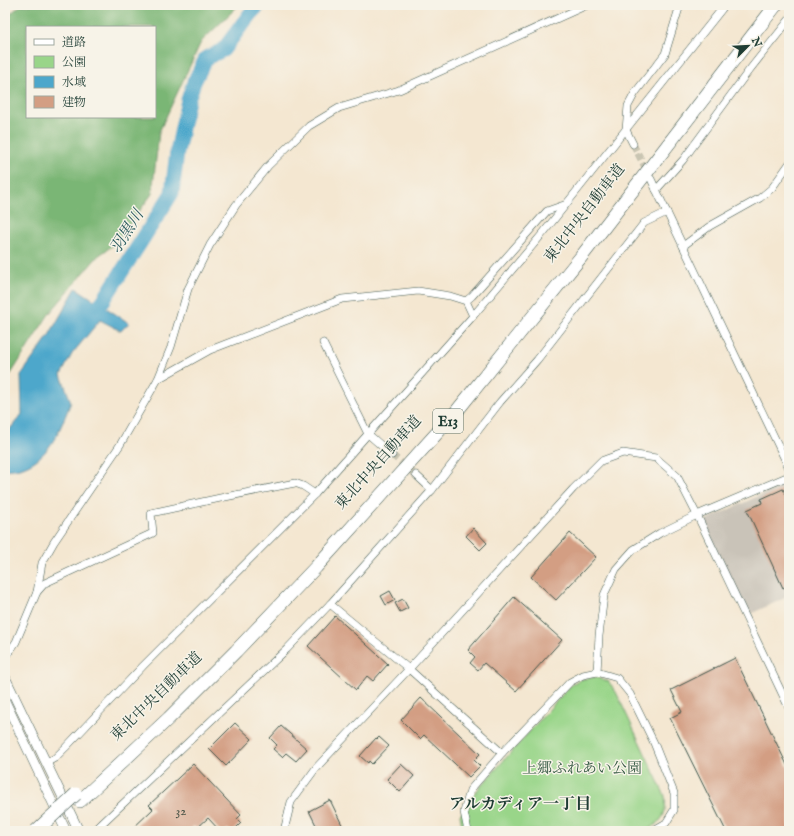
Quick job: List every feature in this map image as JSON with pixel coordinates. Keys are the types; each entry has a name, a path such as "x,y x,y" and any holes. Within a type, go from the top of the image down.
{"highway":[{"name":"東北中央自動車道","path":"48,831 78,798 236,640 369,498 437,420 583,242 764,5"},
{"name":"東北中央自動車道","path":"36,831 78,798 168,718 236,651 321,562 456,412 585,252 776,5"}],"street":[{"path":"5,658 16,642 37,592 42,563 54,542 120,445 158,379 171,347 188,289 210,245 236,205 268,166 309,126 339,108 399,90 587,5"},
{"path":"633,144 626,130 628,106 635,93 665,54 680,5"},
{"path":"46,762 55,758 66,747 143,666 314,494 368,434 473,316 626,130 725,5"},
{"path":"656,190 683,160 747,72 789,20"},
{"path":"684,246 710,226 760,198 772,188 789,164"},
{"path":"651,179 789,468"},
{"path":"466,301 547,211 566,204"},
{"path":"94,831 287,649 330,604 432,490 500,402 537,360 644,223 667,212"},
{"path":"158,379 210,350 342,299 418,291 450,296 466,301 473,316"},
{"path":"323,344 368,434 392,455"},
{"path":"284,831 291,802 316,768 409,669 573,489 601,461 623,454 656,458 677,476 698,514 789,708"},
{"path":"416,475 432,490"},
{"path":"597,672 599,636 604,595 616,569 633,550 660,533 698,514 789,476"},
{"path":"37,592 45,583 153,534 152,513 295,483 303,486 314,494"},
{"path":"330,604 409,669 502,753"},
{"path":"468,831 464,812 470,790 502,753 570,682 583,675 597,672 616,678 630,694 654,743 674,793 674,810 666,823 652,831"},
{"path":"5,677 79,831"},
{"path":"5,701 66,831"}],"path":[{"path":"5,10 11,5"}],"shaded area":[{"path":"789,482 789,596 748,615 704,524 706,520"}],"green space":[{"path":"21,5 239,5 201,42 159,132 152,194 115,244 98,256 49,314 11,374 5,378 5,130 7,126 5,116 5,18"},
{"name":"上郷ふれあい公園","path":"594,677 608,681 616,692 665,796 665,809 662,818 656,825 645,831 463,831 460,815 472,796 571,685 582,679"}],"water":[{"path":"76,288 129,323 121,331 100,320 72,354 61,375 71,402 54,440 48,449 33,462 21,468 5,470 5,435 22,414 21,375 48,337"}],"building":[{"path":"783,489 789,501 789,585 783,588 747,510 762,503 761,499"},
{"path":"473,528 487,543 480,550 466,536"},
{"path":"570,533 596,557 556,600 531,577"},
{"path":"390,591 395,600 386,605 381,596"},
{"path":"514,597 562,640 516,691 484,663 478,670 470,663 475,657 468,650"},
{"path":"403,599 408,608 400,612 395,603"},
{"path":"335,616 388,664 373,681 367,676 356,690 308,646"},
{"path":"735,658 789,769 789,831 739,831 738,829 735,831 726,831 670,718 682,712 671,690"},
{"path":"421,698 480,754 474,760 480,766 469,777 424,735 420,739 401,720"},
{"path":"235,723 252,739 226,766 209,749"},
{"path":"281,726 307,749 296,761 286,753 282,757 273,749 277,745 270,738"},
{"path":"379,737 389,746 372,764 369,761 368,763 360,756 376,738 377,739"},
{"path":"193,764 241,815 237,819 241,823 233,831 228,829 225,831 220,831 208,818 196,829 194,826 189,831 130,831 153,809 149,805"},
{"path":"401,764 414,776 400,792 387,779"},
{"path":"330,800 345,831 319,831 309,811"}],"waterway":[{"name":"羽黒川","path":"82,313 95,309 103,301 172,193 177,152 188,100 194,82 206,58 223,50 250,14 259,5"}],"tunnel":[{"path":"633,144 648,173"},
{"path":"392,455 416,475"}],"district":[{"name":"アルカディア一丁目","path":"520,803"}]}
